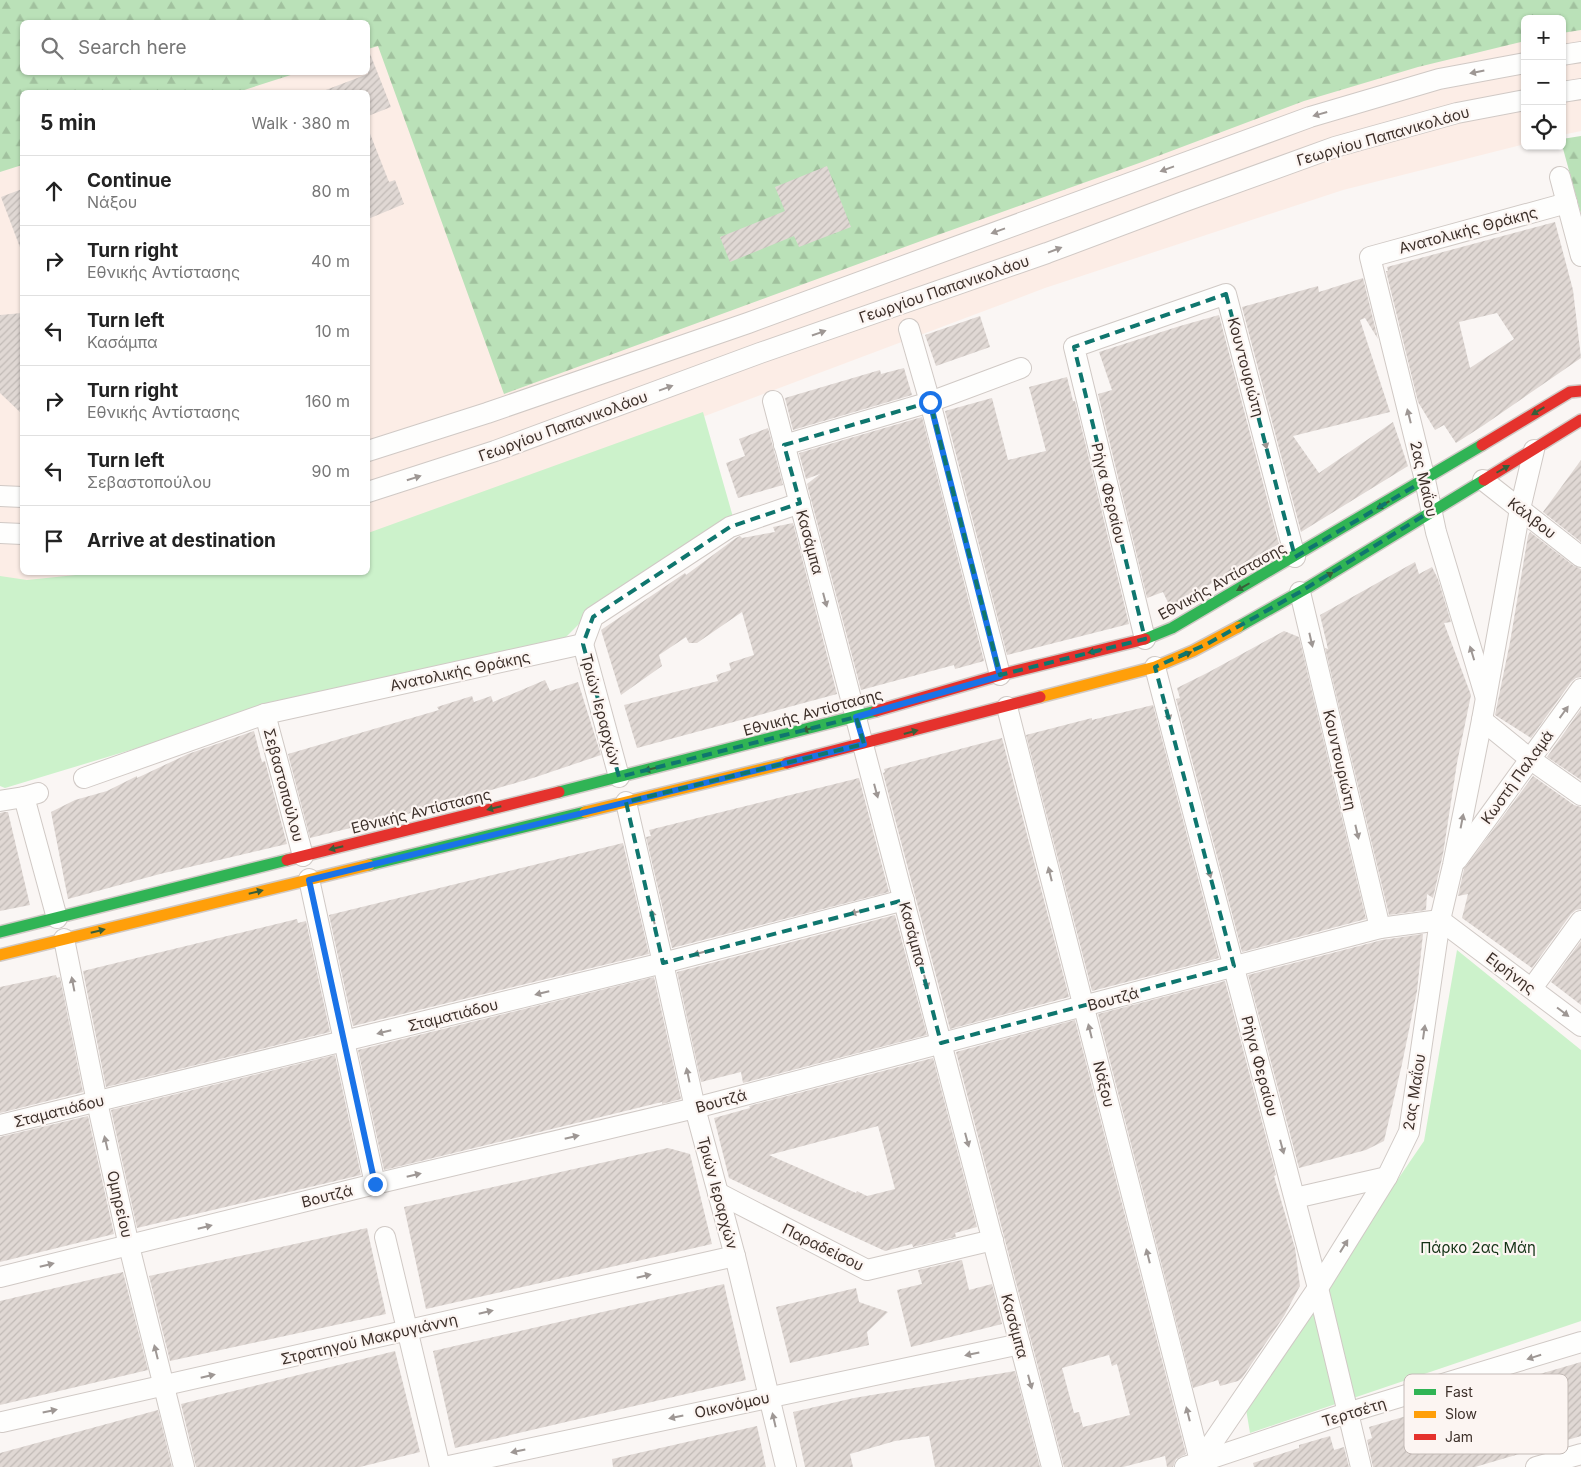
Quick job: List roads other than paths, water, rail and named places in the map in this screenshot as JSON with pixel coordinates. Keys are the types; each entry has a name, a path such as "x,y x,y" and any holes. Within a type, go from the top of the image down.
{"main road":[{"name":"Εθνικής Αντίστασης","path":"0,932 856,717 1000,676 1145,638 1172,628 1425,480 1570,392 1581,391"},
{"path":"0,955 864,744 1155,667 1208,644 1300,592 1581,420"}],"street":[{"path":"1566,54 1581,52"},
{"path":"370,450 487,413 748,323 1310,117 1439,80 1521,64"},
{"path":"1566,91 1581,89"},
{"name":"Γεωργίου Παπανικολάου","path":"370,491 495,451 760,353 1047,253 1335,147 1457,113 1521,101"},
{"path":"1560,177 1581,256"},
{"name":"Ανατολικής Θράκης","path":"1370,257 1567,203"},
{"name":"2ας Μαΐου","path":"1370,257 1431,511 1486,699"},
{"name":"Κουντουριώτη","path":"1074,347 1226,294 1295,557"},
{"path":"908,329 930,402 1000,676"},
{"name":"Ρήγα Φεραίου","path":"1074,347 1145,638"},
{"path":"784,445 930,402 1021,368"},
{"name":"Κασάμπα","path":"773,401 1052,1467"},
{"name":"2ας Μαΐου","path":"1193,1464 1318,1288 1387,1177 1409,1132 1440,920 1482,720 1520,509 1534,450"},
{"name":"Κάλβου","path":"1483,480 1581,557"},
{"path":"0,496 20,497"},
{"path":"583,644 593,617 722,532 730,527 800,503"},
{"path":"0,533 20,534"},
{"name":"Κουντουριώτη","path":"1300,592 1380,928"},
{"name":"Ανατολικής Θράκης","path":"84,778 265,714 583,644"},
{"name":"Τριών Ιεραρχών","path":"583,644 619,777"},
{"name":"Ρήγα Φεραίου","path":"1155,667 1295,1198 1361,1467"},
{"name":"Κωστή Παλαμά","path":"1453,865 1581,689"},
{"name":"Νάξου","path":"1007,706 1084,1006 1193,1464"},
{"name":"Σεβαστοπούλου","path":"265,714 303,856"},
{"path":"1482,720 1530,759 1581,795"},
{"path":"0,801 31,795 58,918"},
{"name":"Τριών Ιεραρχών","path":"626,802 664,963 695,1108 735,1256 786,1467"},
{"path":"309,880 375,1184"},
{"name":"Σταματιάδου","path":"0,1125 664,963 904,900"},
{"name":"Βουτζά","path":"0,1277 375,1184 695,1108 1380,928 1440,920"},
{"name":"Ειρήνης","path":"1440,920 1581,1026"},
{"path":"1532,988 1581,921"},
{"name":"Ομηρείου","path":"64,939 129,1246 184,1467"},
{"path":"1295,1198 1387,1177"},
{"name":"Παραδείσου","path":"718,1193 867,1270 993,1240"},
{"path":"385,1237 442,1467"},
{"name":"Στρατηγού Μακρυγιάννη","path":"2,1422 735,1256"},
{"name":"Τερτσέτη","path":"1476,1374 1581,1342"},
{"name":"Οικονόμου","path":"442,1467 1020,1344"},
{"name":"Τερτσέτη","path":"1193,1464 1404,1396"},
{"path":"1536,1467 1581,1454"}],"park label":[{"name":"Πάρκο 2ας Μάη","path":"1478,1247"}]}
